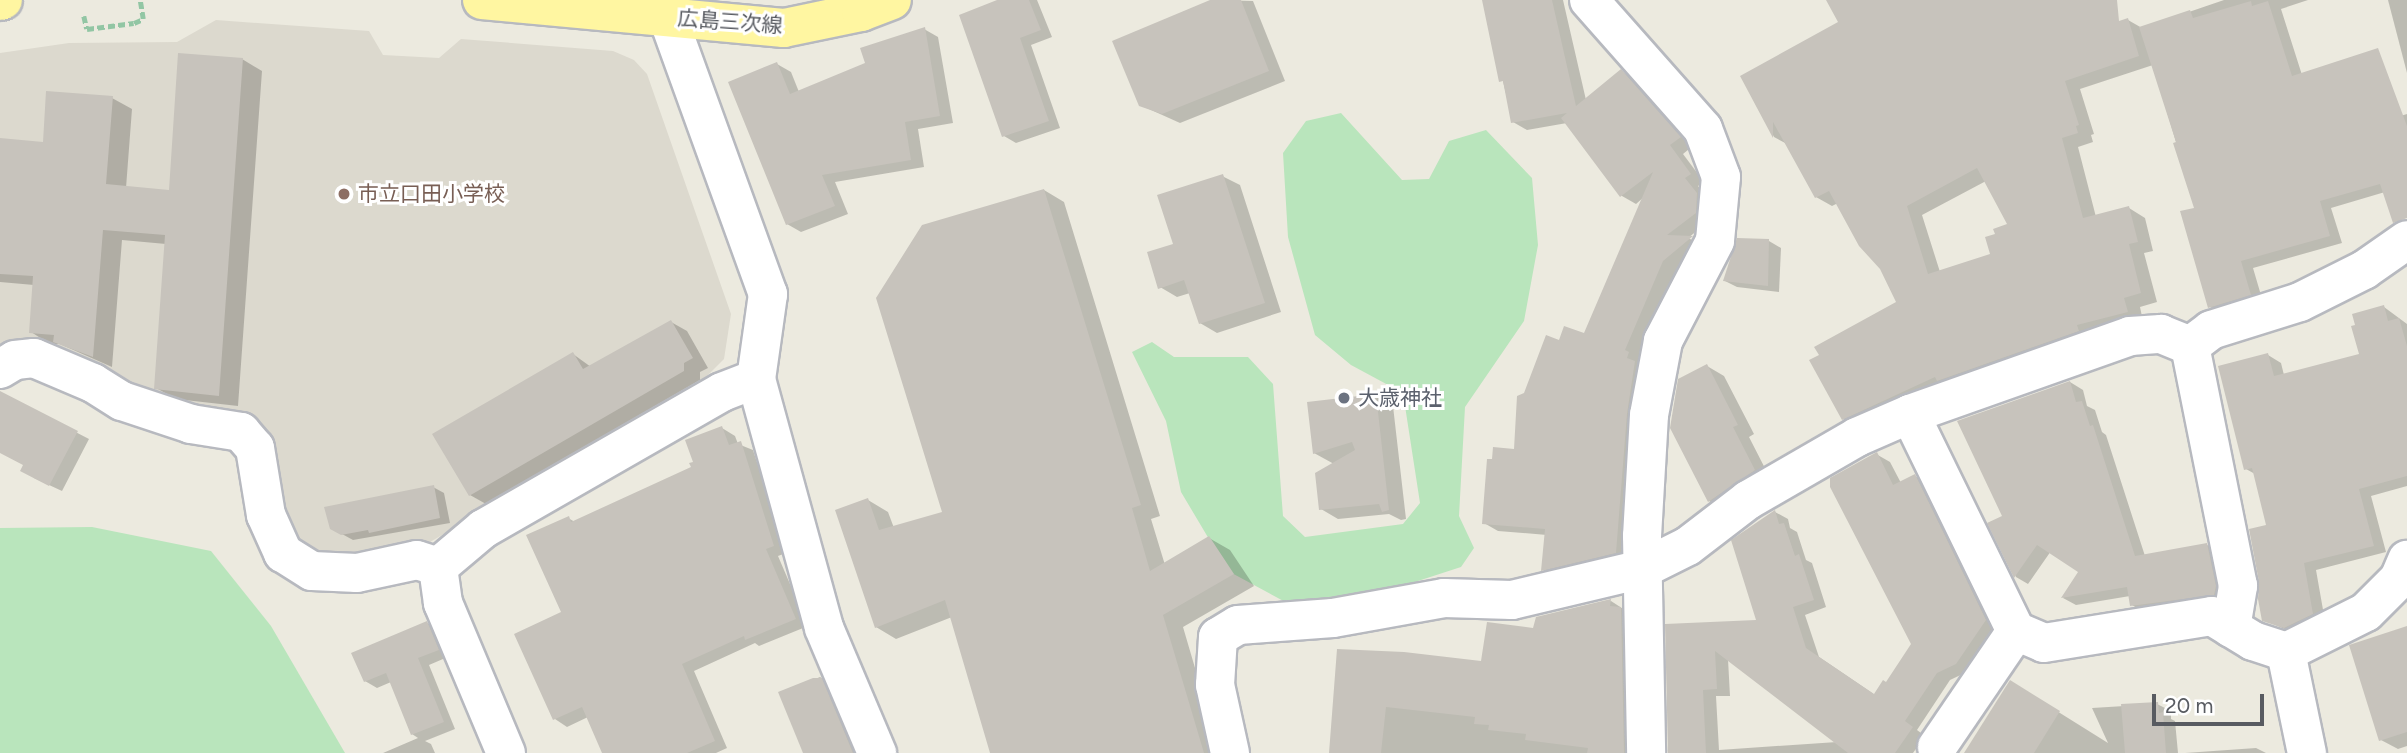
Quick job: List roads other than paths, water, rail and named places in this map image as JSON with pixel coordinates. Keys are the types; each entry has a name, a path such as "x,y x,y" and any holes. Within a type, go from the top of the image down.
{"main road":[{"name":"広島三次線","path":"482,0 784,28 861,12 892,0"}],"street":[{"path":"1589,0 1703,129 1721,177 1715,240 1662,341 1649,415 1642,569 1646,753"},
{"path":"668,19 768,294 756,379 824,628 877,753"},
{"path":"2190,346 2211,330 2300,302 2364,270 2407,240"},
{"path":"1230,753 1215,685 1218,637 1238,625 1333,618 1444,598 1511,600 1642,569 1688,545 1748,500 1803,468 1857,437 1910,414 2130,336 2161,334 2190,346"},
{"path":"2190,346 2238,586 2231,628"},
{"path":"0,369 15,360 34,358 93,383 122,401 191,424 241,432 255,448 266,515 283,553 312,570 357,573 417,561 438,567"},
{"path":"438,567 483,529 722,392 756,379"},
{"path":"1910,414 2016,631 2044,643 2212,616 2253,641 2286,652 2366,612 2399,579 2407,561"},
{"path":"438,567 443,603 506,753"},
{"path":"1937,747 2016,631"},
{"path":"2286,652 2307,753"}],"place":[{"name":"市立口田小学校","path":"344,194"},
{"name":"大歳神社","path":"1344,398"}]}
